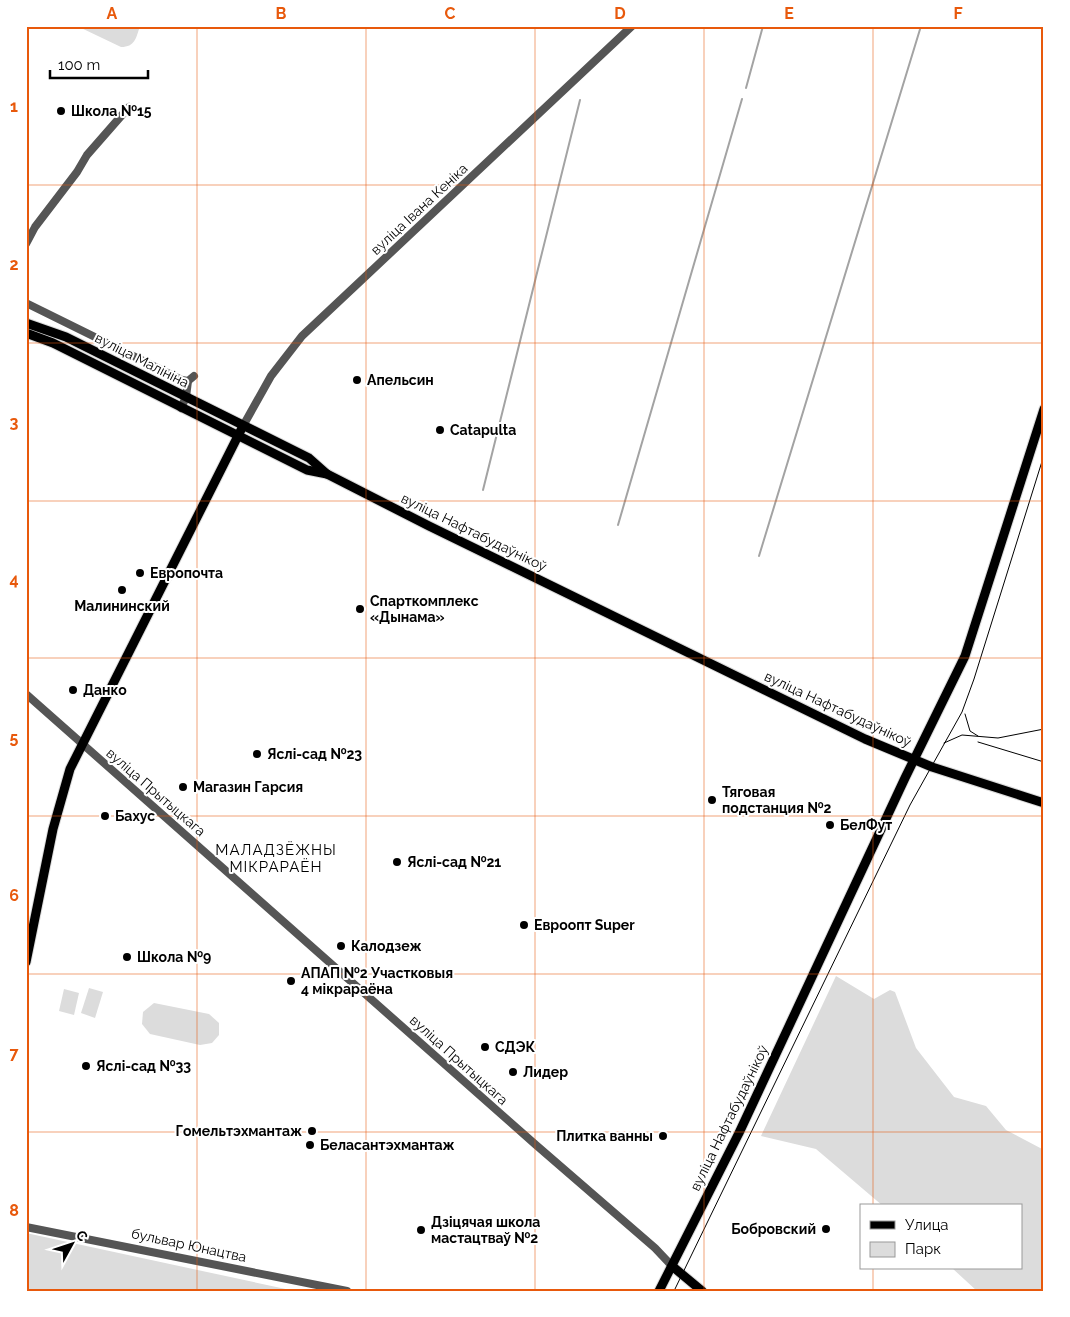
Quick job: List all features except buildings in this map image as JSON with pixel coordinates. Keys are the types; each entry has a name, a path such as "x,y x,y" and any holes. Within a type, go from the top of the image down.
{"main road":[{"name":"вуліца Малініна","path":"26,323 66,336 243,426"},
{"name":"вуліца Малініна","path":"26,333 53,343 238,437"},
{"path":"1044,409 965,656 914,759 932,767 1044,803"},
{"path":"26,962 53,829 70,769 82,743 97,720 243,426"},
{"name":"вуліца Нафтабудаўнікоў","path":"243,426 314,461 327,474"},
{"name":"вуліца Нафтабудаўнікоў","path":"238,437 307,470 327,474 786,702 894,752 914,759 739,1133 659,1291"},
{"path":"672,1266 702,1291"}],"street":[{"name":"вуліца Івана Кеніка","path":"243,426 271,376 302,336 632,26"},
{"path":"26,244 35,226 77,172 86,156 129,107"},
{"name":"вуліца Малініна","path":"26,303 191,378 186,397"},
{"path":"181,408 186,397"},
{"name":"вуліца Прытыцкага","path":"26,694 655,1248 672,1266"},
{"name":"бульвар Юнацтва","path":"26,1227 327,1290 347,1291"}],"green space":[{"path":"77,26 140,26 132,44 121,47"},
{"path":"836,976 874,999 890,990 895,992 916,1048 954,1097 986,1106 1006,1130 1044,1150 1044,1291 977,1291 954,1270 1022,1270 1022,1204 881,1204 816,1149 761,1136"},
{"path":"89,988 103,992 95,1018 81,1013"},
{"path":"64,989 79,993 74,1015 59,1011"},
{"path":"154,1003 209,1014 219,1023 219,1035 212,1043 200,1045 150,1034 142,1024 143,1012"},
{"path":"26,1233 295,1291 26,1291"}],"waterway":[{"path":"746,88 763,26"},
{"path":"759,556 921,26"},
{"path":"618,525 742,99"},
{"path":"483,490 580,100"}],"tram line":[{"path":"674,1291 910,805 962,712 1044,455"},
{"path":"965,714 970,731 978,736"},
{"path":"944,743 962,735 998,738 1044,729"},
{"path":"978,742 1044,762"}],"place":[{"name":"Школа №15","path":"61,111"},
{"name":"Апельсин","path":"357,380"},
{"name":"Catapulta","path":"440,430"},
{"name":"Европочта","path":"140,573"},
{"name":"Малининский","path":"122,590"},
{"name":"Спарткомплекс «Дынама»","path":"360,609"},
{"name":"Данко","path":"73,690"},
{"name":"Яслі-сад №23","path":"257,754"},
{"name":"Магазин Гарсия","path":"183,787"},
{"name":"Тяговая подстанция №2","path":"712,800"},
{"name":"Бахус","path":"105,816"},
{"name":"БелФут","path":"830,825"},
{"name":"Яслі-сад №21","path":"397,862"},
{"name":"Евроопт Super","path":"524,925"},
{"name":"Калодзеж","path":"341,946"},
{"name":"Школа №9","path":"127,957"},
{"name":"АПАП №2 Участковыя 4 мікрараёна","path":"291,981"},
{"name":"СДЭК","path":"485,1047"},
{"name":"Яслі-сад №33","path":"86,1066"},
{"name":"Лидер","path":"513,1072"},
{"name":"Гомельтэхмантаж","path":"312,1131"},
{"name":"Плитка ванны","path":"663,1136"},
{"name":"Беласантэхмантаж","path":"310,1145"},
{"name":"Бобровский","path":"826,1229"},
{"name":"Дзіцячая школа мастацтваў №2","path":"421,1230"}],"district":[{"name":"МАЛАДЗЁЖНЫ МІКРАРАЁН","path":"276,858"}]}
